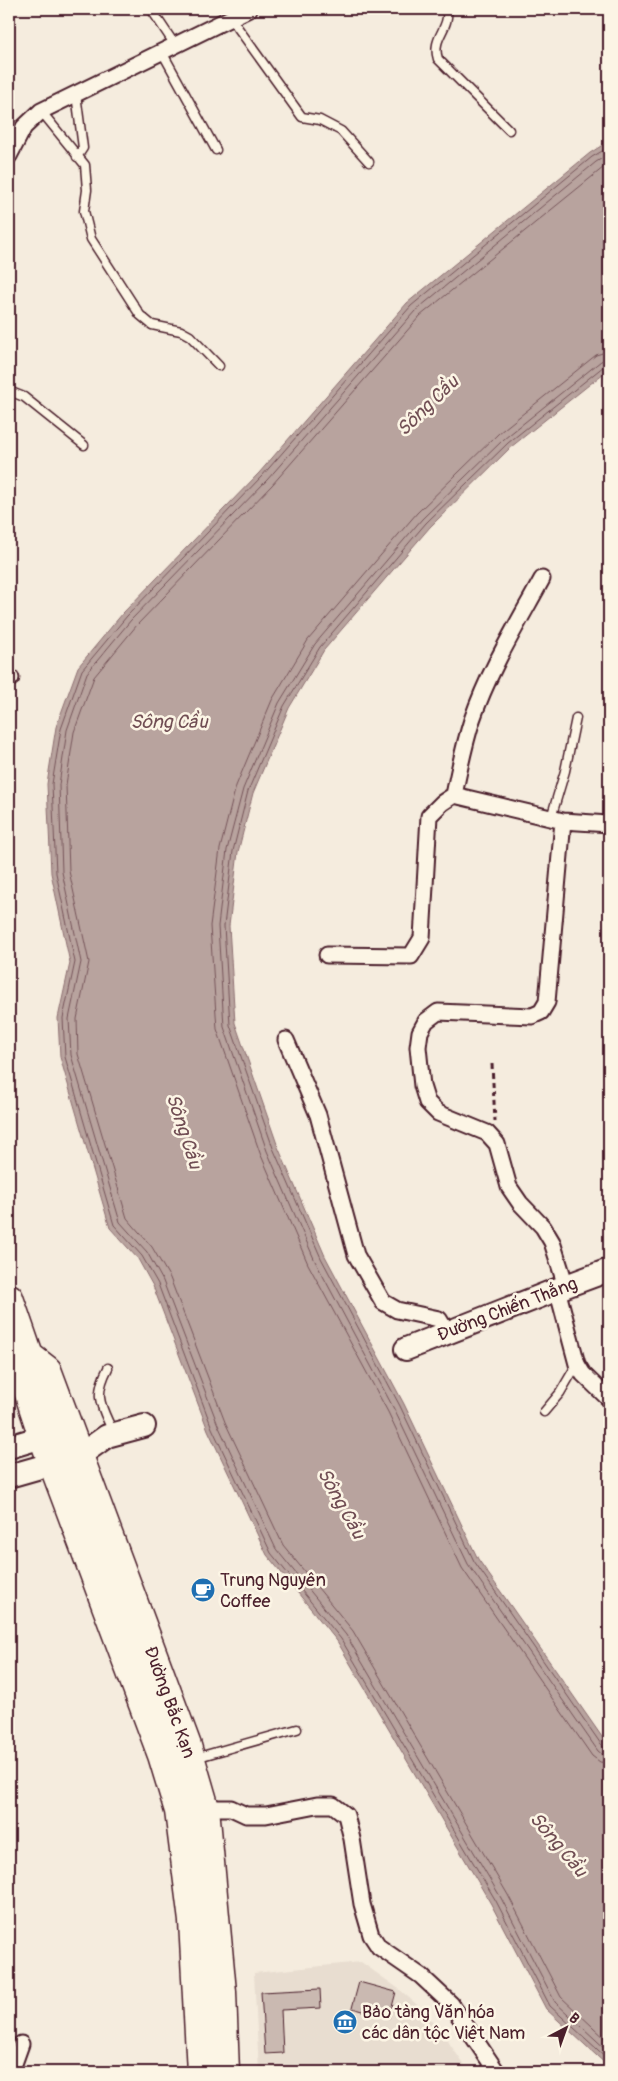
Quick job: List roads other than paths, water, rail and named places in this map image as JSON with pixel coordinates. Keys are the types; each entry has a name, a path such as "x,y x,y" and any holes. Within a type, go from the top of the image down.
{"highway":[{"path":"9,1298 29,1356"},
{"name":"Đường Bắc Kạn","path":"201,2072 192,1921 178,1811 162,1755 67,1460 69,1429 47,1370 29,1356 22,1373 43,1437 67,1460 190,1760 205,1808 222,1992 225,2072"}],"main road":[{"name":"Đường Chiến Thắng","path":"406,1349 609,1270"},
{"path":"9,1476 67,1460 110,1435 144,1426"},
{"path":"9,1447 69,1429 110,1435"}],"street":[{"path":"9,156 24,127 41,111 249,9"},
{"path":"327,955 411,956 422,938 429,816 442,803 454,795 472,719 500,655 542,579"},
{"path":"454,795 557,820 609,824"},
{"path":"557,820 547,1002 541,1012 532,1016 438,1012 426,1021 420,1032 418,1047 422,1086 427,1102 438,1113 487,1133 497,1144 509,1187 520,1203 543,1227 552,1242 577,1364 583,1374 609,1399"},
{"path":"286,1040 318,1115 356,1256 384,1302 397,1310 439,1319 447,1332"},
{"path":"178,1811 231,1808 246,1815 266,1815 317,1805 333,1805 346,1815 352,1839 362,1904 371,1935 379,1947 421,1976 451,2004 497,2072"},
{"path":"11,2072 21,2044"}],"lane":[{"path":"151,9 216,150"},
{"path":"447,9 446,25 437,41 435,49 438,59 509,130"},
{"path":"230,17 302,116 320,120 340,132 369,162"},
{"path":"76,94 84,148 77,157"},
{"path":"41,111 85,165 87,190 84,211 91,239 140,315 152,325 181,331 190,336 219,366"},
{"path":"9,391 24,397 84,446"},
{"path":"557,820 564,771 576,718"},
{"path":"544,1412 560,1393 577,1364"},
{"path":"108,1368 100,1384 99,1398 110,1435"},
{"path":"190,1760 297,1729"}],"water":[{"name":"Sông Cầu","path":"609,141 609,369 511,447 430,527 324,650 289,708 253,793 238,852 229,926 235,1023 278,1147 325,1256 404,1404 478,1559 609,1747 609,2067 546,2009 491,1904 337,1641 267,1555 208,1430 153,1286 138,1259 110,1228 60,1057 58,1018 70,963 51,873 47,784 56,727 78,667 123,613 259,473 407,303 590,153"}],"place":[{"name":"Trung Nguyên Coffee","path":"203,1590"},
{"name":"Bảo tàng Văn hóa các dân tộc Việt Nam","path":"345,2022"}]}
